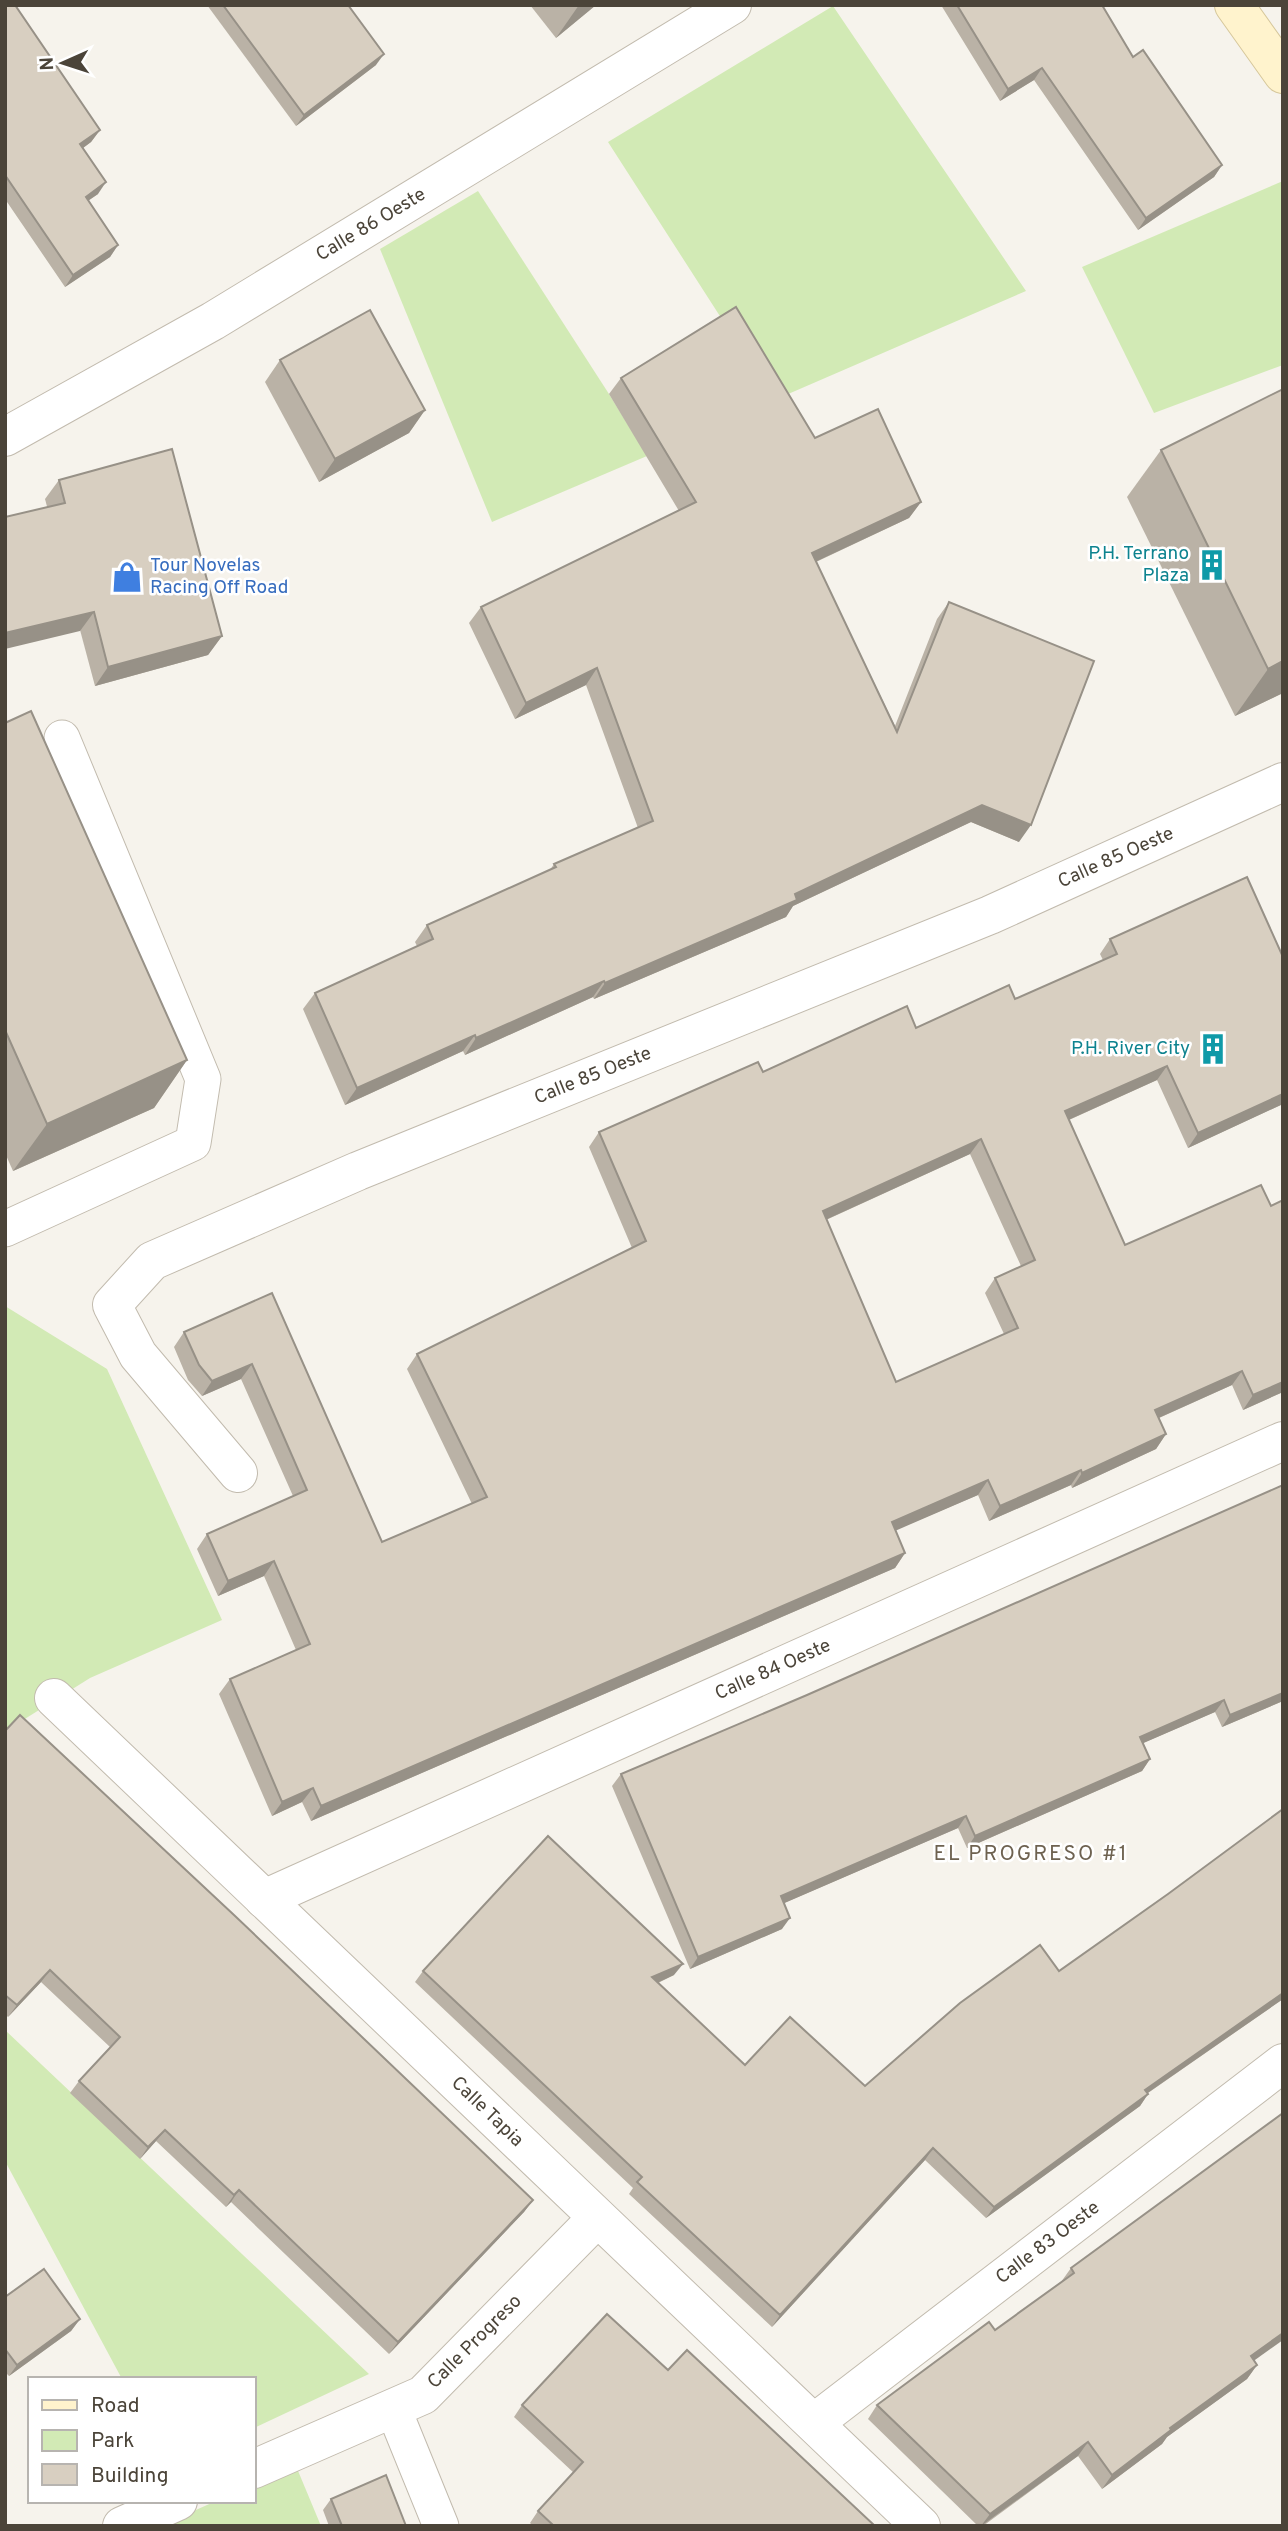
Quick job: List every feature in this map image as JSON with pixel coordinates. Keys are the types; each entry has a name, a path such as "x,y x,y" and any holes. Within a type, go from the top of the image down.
{"main road":[{"path":"1234,5 1283,74"}],"street":[{"name":"Calle 86 Oeste","path":"5,437 213,321 732,5"},
{"name":"Calle 85 Oeste","path":"238,1474 138,1355 111,1305 152,1261 358,1171 990,915 1283,782"},
{"name":"Calle 84 Oeste","path":"264,1899 1283,1441"},
{"name":"Calle Tapia","path":"54,1698 921,2526"},
{"name":"Calle 83 Oeste","path":"814,2423 1283,2063"},
{"name":"Calle Progreso","path":"256,2468 423,2395 597,2218"},
{"path":"122,2526 174,2503"}],"lane":[{"path":"5,1229 193,1143 203,1079 62,738"},
{"path":"393,2408 441,2526"}],"green space":[{"path":"833,6 1026,291 772,401 608,142"},
{"path":"1283,181 1283,365 1154,413 1082,267"},
{"path":"478,191 647,456 492,522 380,249"},
{"path":"5,1306 107,1369 222,1620 90,1678 5,1734"},
{"path":"5,2030 369,2374 256,2427 256,2377 121,2377 5,2161"},
{"path":"296,2466 321,2526 160,2526 212,2503 256,2503 256,2484"}],"building":[{"path":"5,5 15,5 100,130 80,144 106,182 86,197 118,245 73,275 5,175"},
{"path":"223,5 348,5 384,54 304,115"},
{"path":"957,5 1102,5 1133,57 1143,50 1222,165 1146,218 1042,68 1008,89"},
{"path":"736,307 815,438 878,409 921,502 812,553 897,732 949,602 1094,661 1031,825 982,805 795,894 797,900 476,1038 475,1035 357,1088 315,993 433,939 427,925 556,867 554,864 653,821 597,668 526,703 481,607 696,502 621,378"},
{"path":"370,310 425,410 335,459 280,360"},
{"path":"1283,389 1283,661 1268,669 1161,450"},
{"name":"Tour Novelas Racing Off Road","path":"172,449 222,636 108,667 94,612 5,633 5,517 65,503 59,480"},
{"path":"31,711 187,1060 47,1124 5,1030 5,723"},
{"path":"1247,877 1283,957 1283,1094 1198,1133 1167,1066 1065,1111 1125,1245 1261,1185 1271,1206 1283,1200 1283,1382 1253,1395 1242,1371 1155,1410 1166,1434 1082,1473 1081,1470 1000,1506 988,1480 892,1522 905,1553 321,1806 313,1788 282,1802 230,1679 310,1644 274,1561 228,1581 207,1534 307,1490 252,1364 212,1381 199,1365 184,1332 272,1293 382,1542 487,1497 417,1354 646,1241 599,1132 758,1062 763,1072 907,1006 916,1028 1009,985 1015,999 1117,954 1110,939","holes":["981,1139 1035,1260 995,1278 1018,1328 896,1382 823,1211"]},
{"path":"1283,1485 1283,1693 1230,1715 1224,1700 1140,1737 1150,1759 975,1836 966,1816 781,1896 790,1918 698,1957 621,1774"},
{"path":"20,1715 533,2200 398,2342 239,2190 234,2195 165,2130 148,2147 79,2081 120,2037 50,1970 17,2005 5,1995 5,1731"},
{"path":"1283,1809 1283,1993 1145,2090 1148,2094 994,2207 933,2148 780,2315 637,2182 642,2177 423,1971 548,1836 683,1964 652,1977 745,2065 790,2017 865,2086 960,2003 1040,1945 1059,1971"},
{"path":"1283,2113 1283,2333 1251,2356 1257,2365 1170,2428 1171,2430 1112,2475 1088,2442 990,2514 877,2405 989,2322 995,2330 1074,2273 1071,2268"},
{"path":"44,2269 80,2319 17,2365 5,2349 5,2297"},
{"path":"607,2314 668,2370 687,2350 875,2526 554,2526 538,2511 583,2462 522,2405"},
{"path":"386,2475 406,2526 342,2526 331,2499"}],"place":[{"name":"P.H. Terrano Plaza","path":"1212,565"},
{"name":"Tour Novelas Racing Off Road","path":"127,577"},
{"name":"P.H. River City","path":"1213,1049"}],"district":[{"name":"EL PROGRESO #1","path":"1031,1854"}]}
